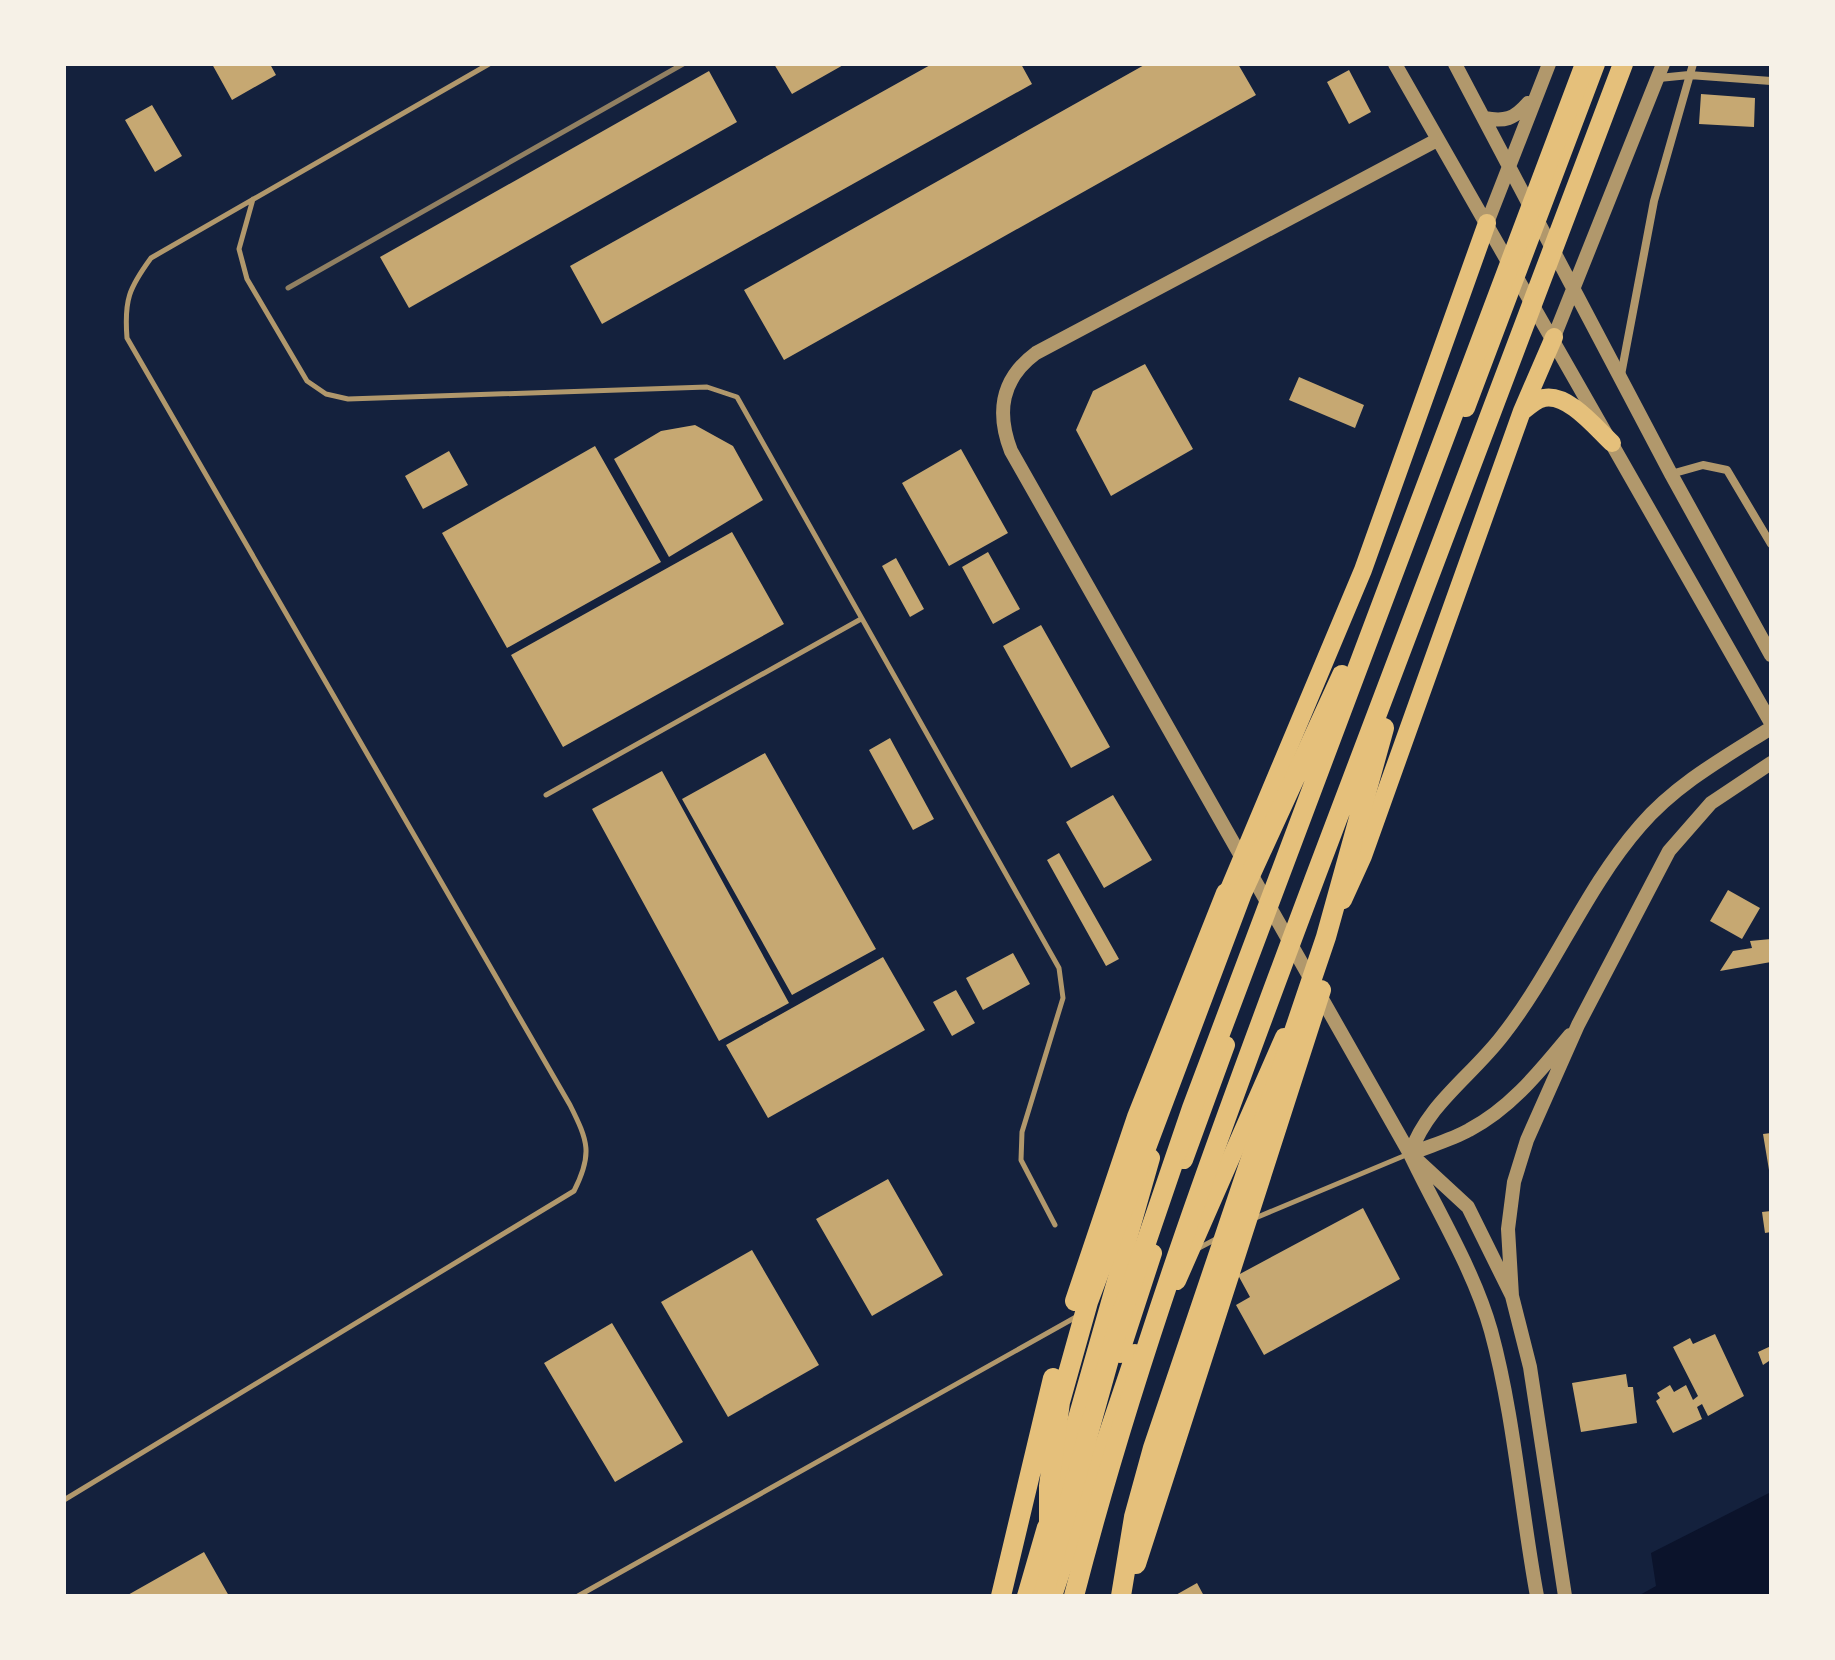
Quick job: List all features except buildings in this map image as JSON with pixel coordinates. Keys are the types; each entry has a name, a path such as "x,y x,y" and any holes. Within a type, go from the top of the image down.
{"highway":[{"path":"1041,1596 1090,1419 1155,1217 1585,64"},
{"path":"1041,1596 1193,1135 1596,64"},
{"path":"1053,1596 1234,1066 1613,64"},
{"path":"1074,1596 1093,1522 1194,1211 1422,593 1623,64"},
{"path":"1001,1596 1043,1413 1100,1219 1226,893 1363,570 1487,223"},
{"path":"1127,1590 1363,856 1522,411 1554,337"},
{"path":"1522,411 1542,398 1554,397 1567,404 1612,443"},
{"path":"1053,1596 1048,1519 1051,1463 1068,1366 1088,1302 1251,870 1407,536"},
{"path":"1127,1590 1134,1517 1157,1434 1326,937 1422,593"},
{"path":"1092,1478 1363,856"},
{"path":"1026,1596 1226,893"}],"street":[{"path":"1395,64 1554,337 1771,725 1684,784 1641,825 1607,871 1513,1021 1424,1120 1410,1154"},
{"path":"1455,64 1671,474 1771,655"},
{"path":"1487,223 1549,64"},
{"path":"1621,375 1654,201 1693,64"},
{"path":"1554,337 1661,71 1771,81"},
{"path":"1484,118 1501,121 1516,117 1536,95"},
{"path":"1437,140 1036,353 1015,372 1001,405 1003,429 1011,451 1410,1154 1490,1329 1537,1596"},
{"path":"1671,474 1703,465 1727,470 1771,544"},
{"path":"1565,1596 1530,1367 1512,1296 1508,1229 1514,1182 1527,1140 1578,1025 1657,869 1674,843 1711,803 1771,763"},
{"path":"1410,1154 1468,1131 1506,1104 1526,1087 1578,1025"},
{"path":"1410,1154 1468,1207 1512,1296"}],"lane":[{"path":"64,1500 574,1191 587,1165 586,1139 570,1105 127,338 124,311 130,287 151,258 489,64"},
{"path":"253,199 239,249 247,279 307,381 326,394 348,399 707,387 737,397 1059,968 1063,998 1022,1132 1021,1160 1055,1225"},
{"path":"546,795 861,619"},
{"path":"1168,1265 1250,1221 1410,1154"},
{"path":"578,1596 1154,1273"}],"water":[{"path":"1771,1492 1771,1596 1638,1596 1656,1586 1651,1553"}],"railway":[{"path":"288,288 683,64"}]}
